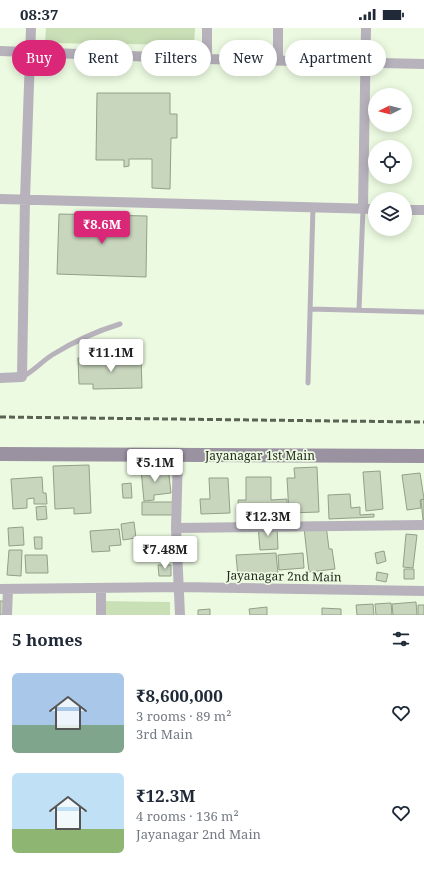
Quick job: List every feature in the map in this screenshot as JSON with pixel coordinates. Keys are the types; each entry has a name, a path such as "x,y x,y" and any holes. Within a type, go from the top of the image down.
{"street":[{"path":"30,40 31,28"},
{"path":"207,28 207,40"},
{"path":"278,28 278,61"},
{"path":"366,28 366,40"},
{"path":"0,51 12,51"},
{"path":"66,53 141,56"},
{"path":"211,59 285,61"},
{"path":"386,63 424,64"},
{"path":"0,378 22,377 25,200 29,76"},
{"path":"363,209 366,76"},
{"path":"0,199 368,209"},
{"path":"412,210 424,210"},
{"name":"Jayanagar 1st Main","path":"0,454 424,456"},
{"path":"178,454 176,528 180,587 180,615"},
{"path":"176,528 424,525"},
{"name":"Jayanagar 2nd Main","path":"4,589 180,587 424,591"},
{"path":"101,615 102,588"},
{"path":"4,589 7,615"}],"lane":[{"path":"308,383 313,207"},
{"path":"359,310 363,209"},
{"path":"310,309 424,312"},
{"path":"22,377 32,372 40,363 54,354 95,332 120,324"}],"green space":[{"path":"46,28 195,28 194,40 141,40 141,44 133,44 133,40 74,40 74,43 66,43 66,40 45,40"},
{"path":"98,601 170,602 170,615 98,615"}],"building":[{"path":"97,93 170,93 170,114 177,114 177,138 171,138 170,189 152,188 152,159 129,159 129,166 124,167 124,160 96,160"},
{"path":"59,214 147,216 146,277 57,274"},
{"path":"141,357 142,388 93,389 93,384 79,384 78,358"},
{"path":"89,465 91,513 74,514 74,508 55,509 53,466"},
{"path":"168,467 171,493 154,495 154,500 144,501 141,470"},
{"path":"317,467 319,512 289,513 287,478 295,478 294,468"},
{"path":"380,471 383,509 366,511 363,472"},
{"path":"420,473 424,499 420,500 421,508 407,510 402,475"},
{"path":"42,477 43,493 46,493 47,504 34,504 34,498 27,499 27,508 13,509 11,479"},
{"path":"246,477 271,477 271,500 287,499 287,513 239,514 238,500 246,500"},
{"path":"209,478 228,478 230,513 201,514 200,499 210,499"},
{"path":"131,483 132,498 123,498 122,484"},
{"path":"350,494 351,508 360,507 360,515 374,514 374,517 329,519 328,495"},
{"path":"424,499 424,519 423,520 421,500"},
{"path":"142,502 173,502 173,515 142,515"},
{"path":"46,506 47,519 37,520 36,507"},
{"path":"134,522 136,538 123,540 121,524"},
{"path":"277,524 278,549 260,550 258,525"},
{"path":"326,525 329,549 332,549 335,569 309,572 304,528"},
{"path":"23,527 24,545 9,546 8,528"},
{"path":"119,529 121,545 109,546 110,551 92,552 90,531"},
{"path":"406,534 417,535 413,568 403,567"},
{"path":"34,537 42,537 42,549 35,549"},
{"path":"9,550 22,550 21,576 7,575"},
{"path":"384,551 386,561 377,564 375,553"},
{"path":"276,553 278,574 238,577 236,555"},
{"path":"303,553 304,568 279,570 278,555"},
{"path":"25,555 47,555 48,573 26,573"},
{"path":"158,565 171,565 171,576 159,576"},
{"path":"404,569 414,569 414,579 404,579"},
{"path":"377,572 388,574 386,582 376,580"},
{"path":"0,601 5,601 5,615 0,615"},
{"path":"416,602 417,615 393,615 392,604"},
{"path":"391,603 392,615 376,615 375,604"},
{"path":"373,604 374,615 357,615 356,605"},
{"path":"418,605 424,605 424,615 418,615"},
{"path":"267,607 267,615 250,615 249,609"},
{"path":"322,608 341,609 341,615 322,615"},
{"path":"210,609 210,615 198,615 198,610"}],"railway":[{"path":"0,417 424,422"}]}
